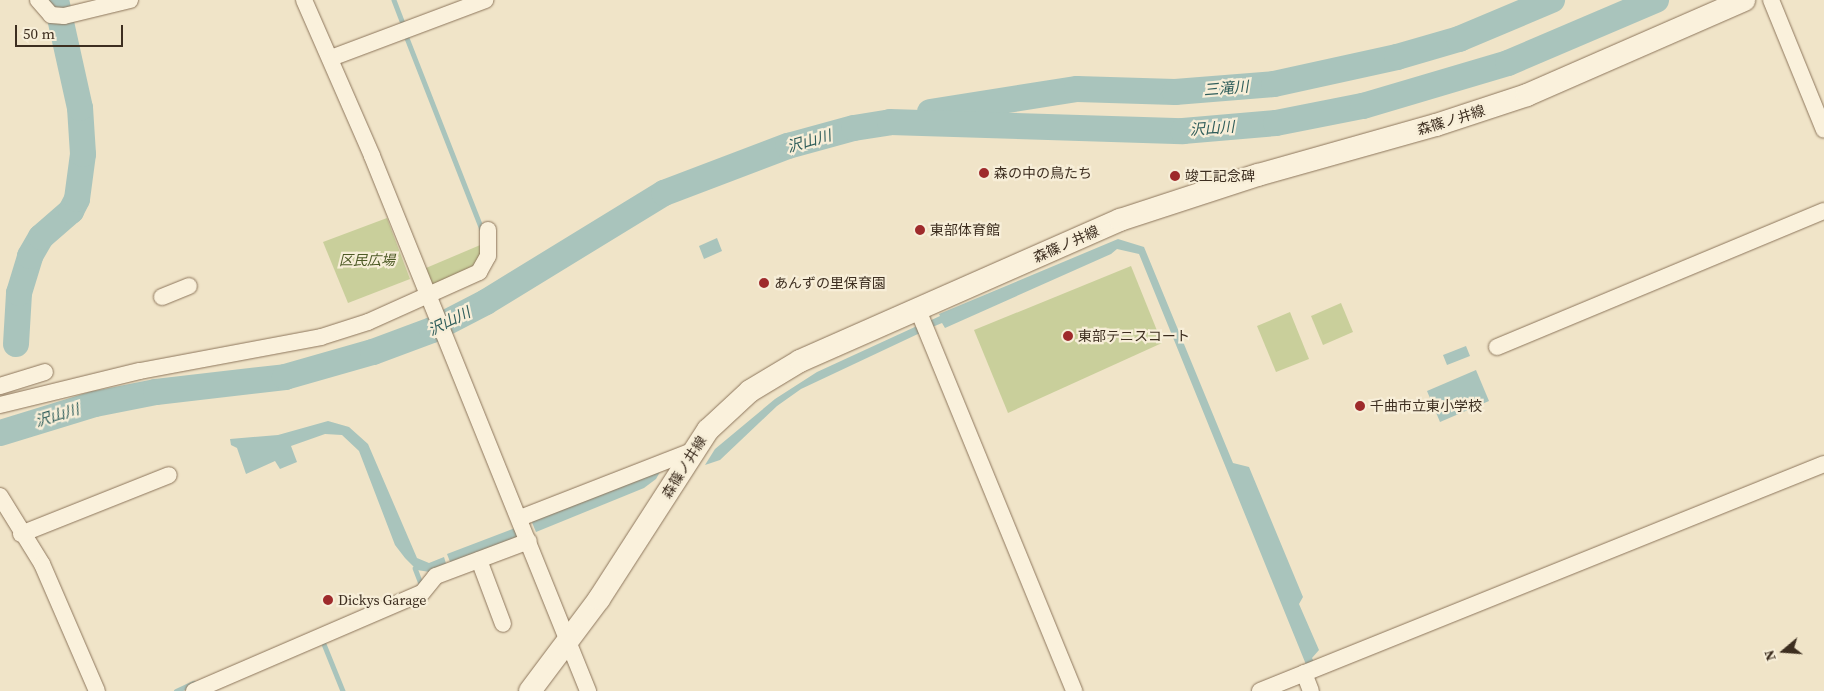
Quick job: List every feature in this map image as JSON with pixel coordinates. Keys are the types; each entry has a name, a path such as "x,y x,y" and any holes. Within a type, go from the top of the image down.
{"main road":[{"name":"森篠ノ井線","path":"530,691 569,643 637,542 692,452 708,430 750,391 800,361 1120,220 1258,174 1436,125 1527,95 1744,0"}],"street":[{"path":"38,0 58,16 130,0"},
{"path":"304,0 331,58 521,520 588,691"},
{"path":"331,58 485,0"},
{"path":"1775,1 1824,130"},
{"path":"1497,347 1824,211"},
{"path":"0,405 140,371 321,337 396,311 429,298 479,272 488,256 488,230"},
{"path":"162,296 189,286"},
{"path":"918,310 1074,691"},
{"path":"0,386 45,372"},
{"path":"521,520 692,452"},
{"path":"1260,691 1824,464"},
{"path":"21,534 169,475"},
{"path":"0,496 21,534 42,564 97,691"},
{"path":"194,691 422,594 436,576 529,540"},
{"path":"478,560 504,624"},
{"path":"1304,673 1311,691"}],"green space":[{"name":"区民広場","path":"387,218 410,279 348,303 323,242"},
{"path":"485,243 476,265 434,285 432,283 426,268"},
{"name":"東部テニスコート","path":"1131,266 1162,343 1008,413 974,330"},
{"path":"1341,303 1353,332 1323,345 1311,316"},
{"path":"1290,312 1309,359 1276,372 1257,326"}],"water":[{"path":"717,238 722,251 704,259 699,246"},
{"path":"1118,239 1144,247 1233,463 1249,467 1303,597 1299,604 1319,650 1312,658 1315,664 1307,667 1139,254 1117,249 1111,254 945,328 942,323 930,328 927,322 940,316 939,314"},
{"path":"917,326 920,333 801,389 777,406 720,460 705,465 715,449 775,399 817,372"},
{"path":"1466,346 1470,356 1447,365 1443,355"},
{"path":"1476,370 1489,401 1440,422 1427,391"},
{"path":"328,421 349,427 368,444 417,558 429,563 444,557 448,570 436,573 417,570 405,558 395,545 359,451 342,435 325,434 291,446 297,462 280,469 275,461 246,474 237,448 231,445 230,439 278,435"},
{"path":"664,465 656,479 644,488 536,532 531,520"},
{"path":"515,528 520,541 452,567 447,554"}],"waterway":[{"path":"16,344 19,293 30,256 41,237 71,211 77,199 83,154 80,108 56,0"},
{"path":"394,0 403,24"},
{"name":"三滝川","path":"930,112 1077,89 1175,92 1274,84 1397,57 1459,39 1552,0"},
{"name":"沢山川","path":"0,433 95,404 156,392 285,377 373,352 432,330 486,302 664,193 788,146 854,128 890,122 1183,131 1276,123 1363,106 1508,63 1656,0"},
{"path":"407,38 483,232"},
{"path":"415,568 422,586"},
{"path":"322,639 343,691"},
{"path":"176,691 193,683"}],"place":[{"name":"森の中の鳥たち","path":"984,173"},
{"name":"竣工記念碑","path":"1175,176"},
{"name":"東部体育館","path":"920,230"},
{"name":"あんずの里保育園","path":"764,283"},
{"name":"東部テニスコート","path":"1068,336"},
{"name":"千曲市立東小学校","path":"1360,406"},
{"name":"Dickys Garage","path":"328,600"}]}
